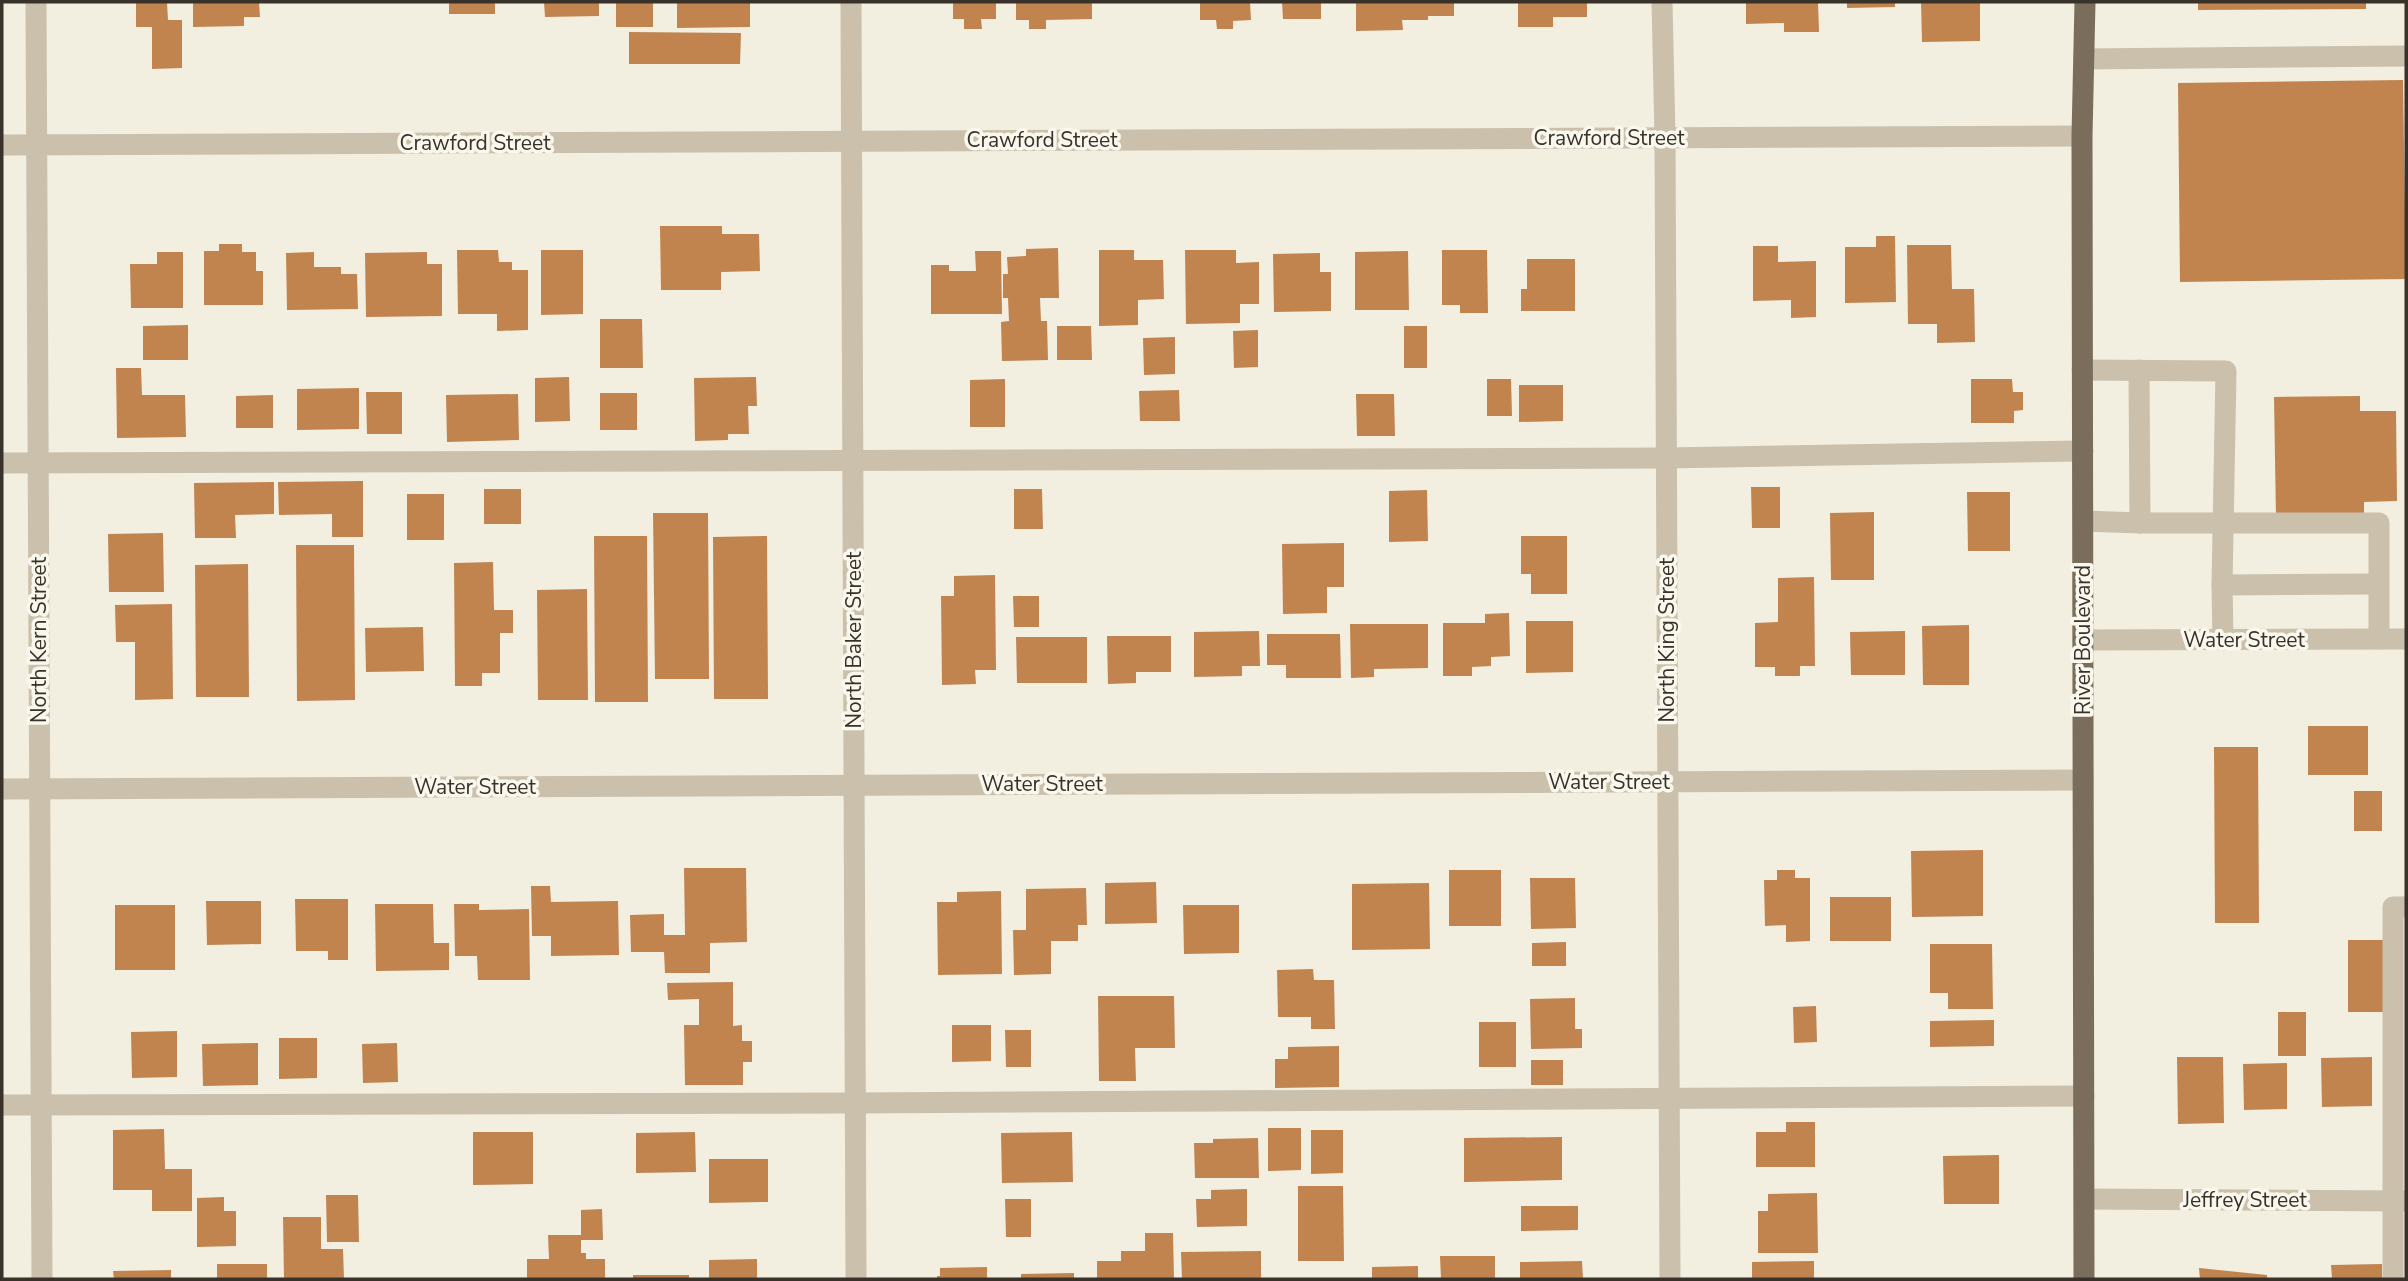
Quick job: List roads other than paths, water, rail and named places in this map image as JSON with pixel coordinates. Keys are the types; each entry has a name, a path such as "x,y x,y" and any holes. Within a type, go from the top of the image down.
{"main road":[{"name":"River Boulevard","path":"2084,1279 2082,136 2085,2"}],"street":[{"name":"North Kern Street","path":"36,2 42,1279"},
{"name":"North Baker Street","path":"851,2 856,1279"},
{"name":"North King Street","path":"1662,2 1665,138 1670,1279"},
{"path":"2084,59 2406,56"},
{"name":"Crawford Street","path":"2,145 2082,136"},
{"path":"2082,370 2226,371 2223,640"},
{"path":"2139,370 2140,523"},
{"path":"2,463 1666,458 2083,451"},
{"path":"2083,521 2379,523 2379,639"},
{"path":"2222,585 2378,584"},
{"name":"Water Street","path":"2083,640 2406,639"},
{"name":"Water Street","path":"2,789 2083,780"},
{"path":"2393,1279 2400,1201 2393,907 2406,907"},
{"path":"2,1105 2084,1096"},
{"name":"Jeffrey Street","path":"2084,1199 2400,1201"}]}
